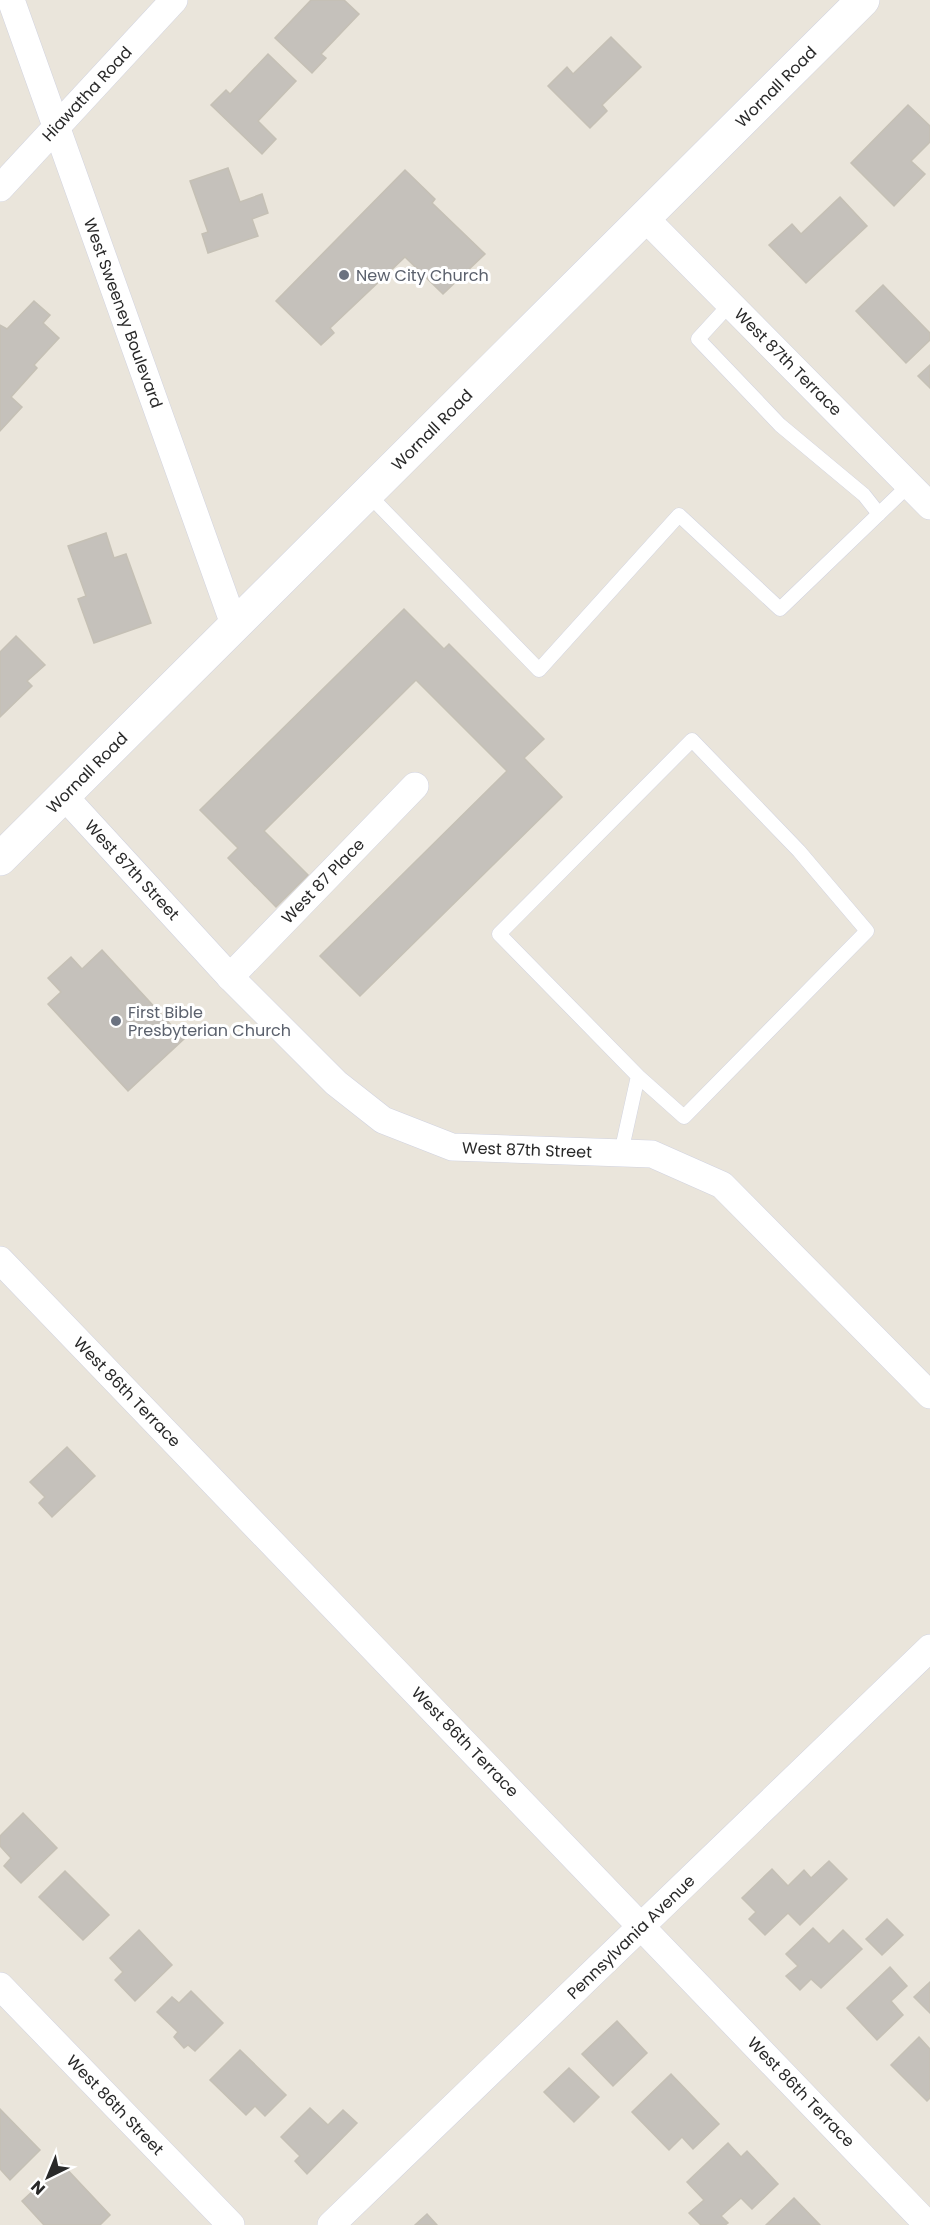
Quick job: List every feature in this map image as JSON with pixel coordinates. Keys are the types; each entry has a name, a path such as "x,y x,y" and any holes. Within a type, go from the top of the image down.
{"main road":[{"name":"Wornall Road","path":"0,859 863,0"}],"street":[{"name":"West Sweeney Boulevard","path":"11,0 234,627"},
{"name":"Hiawatha Road","path":"0,188 174,0"},
{"name":"West 87th Terrace","path":"645,218 930,507"},
{"name":"West 87 Place","path":"230,976 416,786"},
{"name":"West 87th Street","path":"63,796 230,976 336,1083 383,1120 452,1147 652,1154 722,1185 930,1395"},
{"name":"West 86th Terrace","path":"0,1260 643,1926 928,2225"},
{"name":"Pennsylvania Avenue","path":"331,2225 930,1648"},
{"name":"West 86th Street","path":"0,1986 231,2225"}],"lane":[{"path":"730,304 698,339 780,425 864,495 879,514"},
{"path":"368,494 539,670 679,515 780,609 909,485"},
{"path":"692,740 799,851 867,931 684,1117 638,1077 499,934 692,740"},
{"path":"621,1153 638,1077"}],"building":[{"path":"311,0 344,0 359,14 321,54 326,58 312,73 275,38"},
{"path":"611,37 641,67 602,105 607,111 590,128 548,86 567,67 573,74"},
{"path":"268,54 296,81 258,121 276,139 262,154 211,105 226,90 230,94"},
{"path":"908,105 930,126 930,142 911,161 925,174 894,206 851,163"},
{"path":"228,168 240,202 262,194 268,213 252,219 258,236 208,253 202,234 208,232 190,181"},
{"name":"New City Church","path":"405,170 435,199 432,203 485,254 443,294 405,257 330,328 334,333 321,345 276,301"},
{"path":"840,197 867,226 806,283 769,245 792,224 801,234"},
{"path":"883,285 930,333 930,340 906,363 856,311"},
{"path":"34,301 50,315 43,323 59,338 34,365 37,368 11,397 22,407 0,431 0,325 7,329"},
{"path":"930,365 930,388 918,376"},
{"path":"106,533 114,558 126,554 151,623 94,643 78,599 86,596 68,546"},
{"path":"404,609 444,649 449,644 544,739 524,758 562,797 360,996 320,956 507,771 416,680 264,831 308,875 276,907 228,858 238,848 200,810"},
{"path":"16,636 45,665 27,681 32,686 0,717 0,652"},
{"name":"First Bible Presbyterian Church","path":"102,950 184,1039 128,1091 48,1004 61,992 48,978 71,957 82,969"},
{"path":"67,1447 95,1476 52,1517 39,1503 45,1497 30,1482"},
{"path":"23,1813 57,1848 21,1883 4,1866 11,1858 0,1846 0,1836"},
{"path":"829,1861 847,1879 800,1925 788,1913 765,1935 749,1919 756,1912 742,1898 772,1869 788,1886 804,1870 811,1878"},
{"path":"65,1871 109,1915 83,1940 39,1897"},
{"path":"887,1919 903,1935 882,1955 866,1939"},
{"path":"813,1928 829,1944 843,1930 862,1949 821,1988 811,1979 800,1990 786,1976 798,1966 786,1954"},
{"path":"139,1930 172,1965 135,2001 115,1980 123,1972 110,1958"},
{"path":"890,1967 907,1986 891,2001 903,2015 877,2040 847,2008"},
{"path":"930,1982 930,2013 914,1997"},
{"path":"191,1991 223,2023 195,2051 188,2045 184,2048 174,2037 178,2032 157,2012 172,1997 179,2003"},
{"path":"617,2021 647,2053 613,2086 582,2054"},
{"path":"919,2037 930,2049 930,2098 927,2101 891,2065"},
{"path":"240,2050 286,2095 265,2116 255,2106 246,2115 210,2080"},
{"path":"569,2068 599,2097 574,2122 544,2092"},
{"path":"671,2074 719,2124 693,2149 682,2137 669,2150 632,2112"},
{"path":"310,2108 328,2125 343,2110 357,2123 307,2174 295,2161 300,2156 281,2137"},
{"path":"0,2109 40,2150 10,2180 0,2169"},
{"path":"728,2143 741,2157 747,2151 778,2184 752,2209 741,2198 721,2216 728,2223 725,2225 701,2225 689,2213 704,2200 687,2182"},
{"path":"62,2164 110,2215 100,2225 44,2225 22,2201"},
{"path":"794,2198 820,2225 766,2225"},
{"path":"427,2214 437,2225 415,2225"}],"place":[{"name":"New City Church","path":"344,275"},
{"name":"First Bible Presbyterian Church","path":"116,1021"}]}
